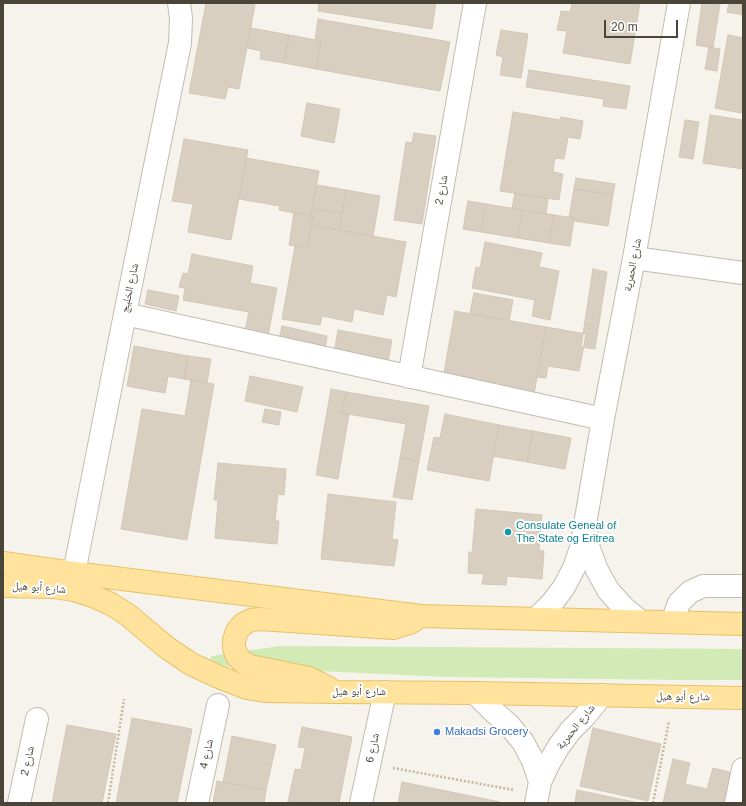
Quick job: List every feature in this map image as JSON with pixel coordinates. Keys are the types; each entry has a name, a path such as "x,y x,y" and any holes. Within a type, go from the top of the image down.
{"main road":[{"name":"شارع أبو هيل","path":"3,563 421,616 743,624"},
{"name":"شارع أبو هيل","path":"3,586 54,586 93,596 111,604 128,615 166,647 191,664 218,677 247,688 335,692 743,698"},
{"path":"335,692 327,686 309,678 250,666 243,662 237,656 234,648 234,640 237,631 243,624 251,620 260,619 393,628 412,622 421,616"}],"street":[{"name":"شارع الخليج","path":"74,573 124,314 180,43 181,18 179,3"},
{"name":"شارع 2","path":"409,377 475,3"},
{"name":"شارع الحمرية","path":"537,618 552,603 564,586 574,568 581,548 679,3"},
{"path":"634,258 743,273"},
{"path":"124,314 603,419"},
{"name":"شارع الحمرية","path":"585,527 597,570 608,590 623,607 640,622"},
{"path":"672,622 679,603 690,592 703,586 743,586"},
{"name":"شارع 6","path":"361,803 385,692"},
{"path":"475,693 509,725 523,742 533,760 538,793"},
{"name":"شارع الحمرية","path":"538,793 559,746 602,695"},
{"name":"شارع 4","path":"196,803 218,704"},
{"name":"شارع 2","path":"19,803 37,719"},
{"path":"736,803 743,769"}],"path":[{"path":"653,803 674,697"},
{"path":"108,803 124,698"},
{"path":"369,764 538,793"}],"green space":[{"path":"280,646 743,649 743,680 447,677 210,666 211,656"}],"building":[{"path":"206,3 242,3 255,5 239,89 228,87 225,99 189,93"},
{"path":"319,3 436,3 432,29 318,11"},
{"path":"572,3 640,3 630,64 563,53 567,31 557,30 561,11 570,12"},
{"path":"702,3 720,4 713,48 696,45"},
{"path":"729,3 743,3 743,15 727,12"},
{"path":"318,19 450,42 440,91 316,69 321,41 315,40"},
{"path":"251,28 289,35 284,63 260,59 261,51 247,48"},
{"path":"501,30 528,34 521,78 500,75 503,57 496,55"},
{"path":"289,35 321,41 316,69 284,63"},
{"path":"728,35 743,38 743,102 741,113 715,108"},
{"path":"709,47 720,49 717,71 705,69"},
{"path":"529,70 630,86 626,109 603,106 604,99 526,87"},
{"path":"307,103 340,109 334,143 301,136"},
{"path":"513,112 560,120 561,117 583,121 580,139 568,137 564,159 555,158 553,172 563,174 559,200 500,191"},
{"path":"710,115 743,120 743,169 703,163"},
{"path":"685,120 699,122 693,159 679,157"},
{"path":"414,133 436,136 422,224 394,220 406,142 412,143"},
{"path":"184,139 248,150 231,240 188,232 193,204 172,201"},
{"path":"246,158 319,171 311,216 279,210 280,206 239,199"},
{"path":"576,178 615,184 613,195 574,189"},
{"path":"317,185 346,190 342,213 312,209"},
{"path":"574,189 613,195 608,226 574,221 574,218 569,217"},
{"path":"346,190 380,196 373,236 339,230"},
{"path":"515,193 548,198 546,214 512,208"},
{"path":"468,201 486,204 481,232 463,229"},
{"path":"486,204 522,210 518,238 481,232"},
{"path":"312,209 342,213 339,230 311,225 313,216 311,216"},
{"path":"522,210 554,215 549,243 518,238"},
{"path":"294,213 313,216 307,248 289,245"},
{"path":"554,215 574,218 570,246 549,243"},
{"path":"311,225 406,242 396,297 387,295 383,315 354,309 352,322 322,316 320,325 282,319 295,246 307,248"},
{"path":"485,242 542,253 539,267 559,271 550,320 532,316 535,300 472,288 476,267 480,268"},
{"path":"192,254 253,266 250,283 277,288 268,336 245,331 249,312 183,300 185,288 179,287 183,273 188,274"},
{"path":"593,269 607,272 595,349 581,347"},
{"path":"148,290 179,296 176,311 145,304"},
{"path":"474,293 513,300 509,321 470,313"},
{"path":"455,311 546,327 534,394 443,378"},
{"path":"282,326 327,336 325,350 279,341"},
{"path":"546,327 586,334 579,371 548,366 546,378 537,377"},
{"path":"338,330 392,340 388,362 334,352"},
{"path":"134,346 188,356 184,379 168,376 165,393 127,386"},
{"path":"188,356 211,359 207,383 184,379"},
{"path":"250,376 303,387 297,412 245,401"},
{"path":"191,380 214,384 187,540 121,529 142,409 185,416"},
{"path":"331,389 346,392 342,413 349,414 338,479 316,475"},
{"path":"346,392 429,406 419,461 400,458 406,424 342,413"},
{"path":"265,409 281,412 279,425 262,422"},
{"path":"445,414 499,425 489,481 427,470 434,437 440,438"},
{"path":"499,425 533,431 527,462 493,456"},
{"path":"533,431 571,438 565,469 527,462"},
{"path":"400,458 419,461 412,500 393,497"},
{"path":"218,463 286,469 284,495 278,494 275,521 279,521 277,544 215,538 218,500 214,500"},
{"path":"328,494 396,502 392,539 398,540 394,566 321,559"},
{"name":"Consulate Geneal of The State og Eritrea","path":"476,509 542,515 539,550 544,551 542,579 507,576 506,585 482,584 484,574 468,573 469,552 472,553"},
{"path":"132,718 192,729 177,803 116,803"},
{"path":"67,725 116,734 102,803 52,803"},
{"path":"302,727 352,737 339,803 288,802 295,769 301,770 305,748 298,747"},
{"path":"593,728 661,744 648,801 580,786"},
{"path":"232,736 276,745 266,790 223,782"},
{"path":"673,759 690,763 685,784 707,789 713,768 737,774 730,803 663,803"},
{"path":"217,781 266,790 264,803 213,803"},
{"path":"402,782 500,802 398,803"},
{"path":"577,790 639,803 575,803"}],"place":[{"name":"Consulate Geneal of The State og Eritrea","path":"508,532"},
{"name":"Makadsi Grocery","path":"437,732"}]}
